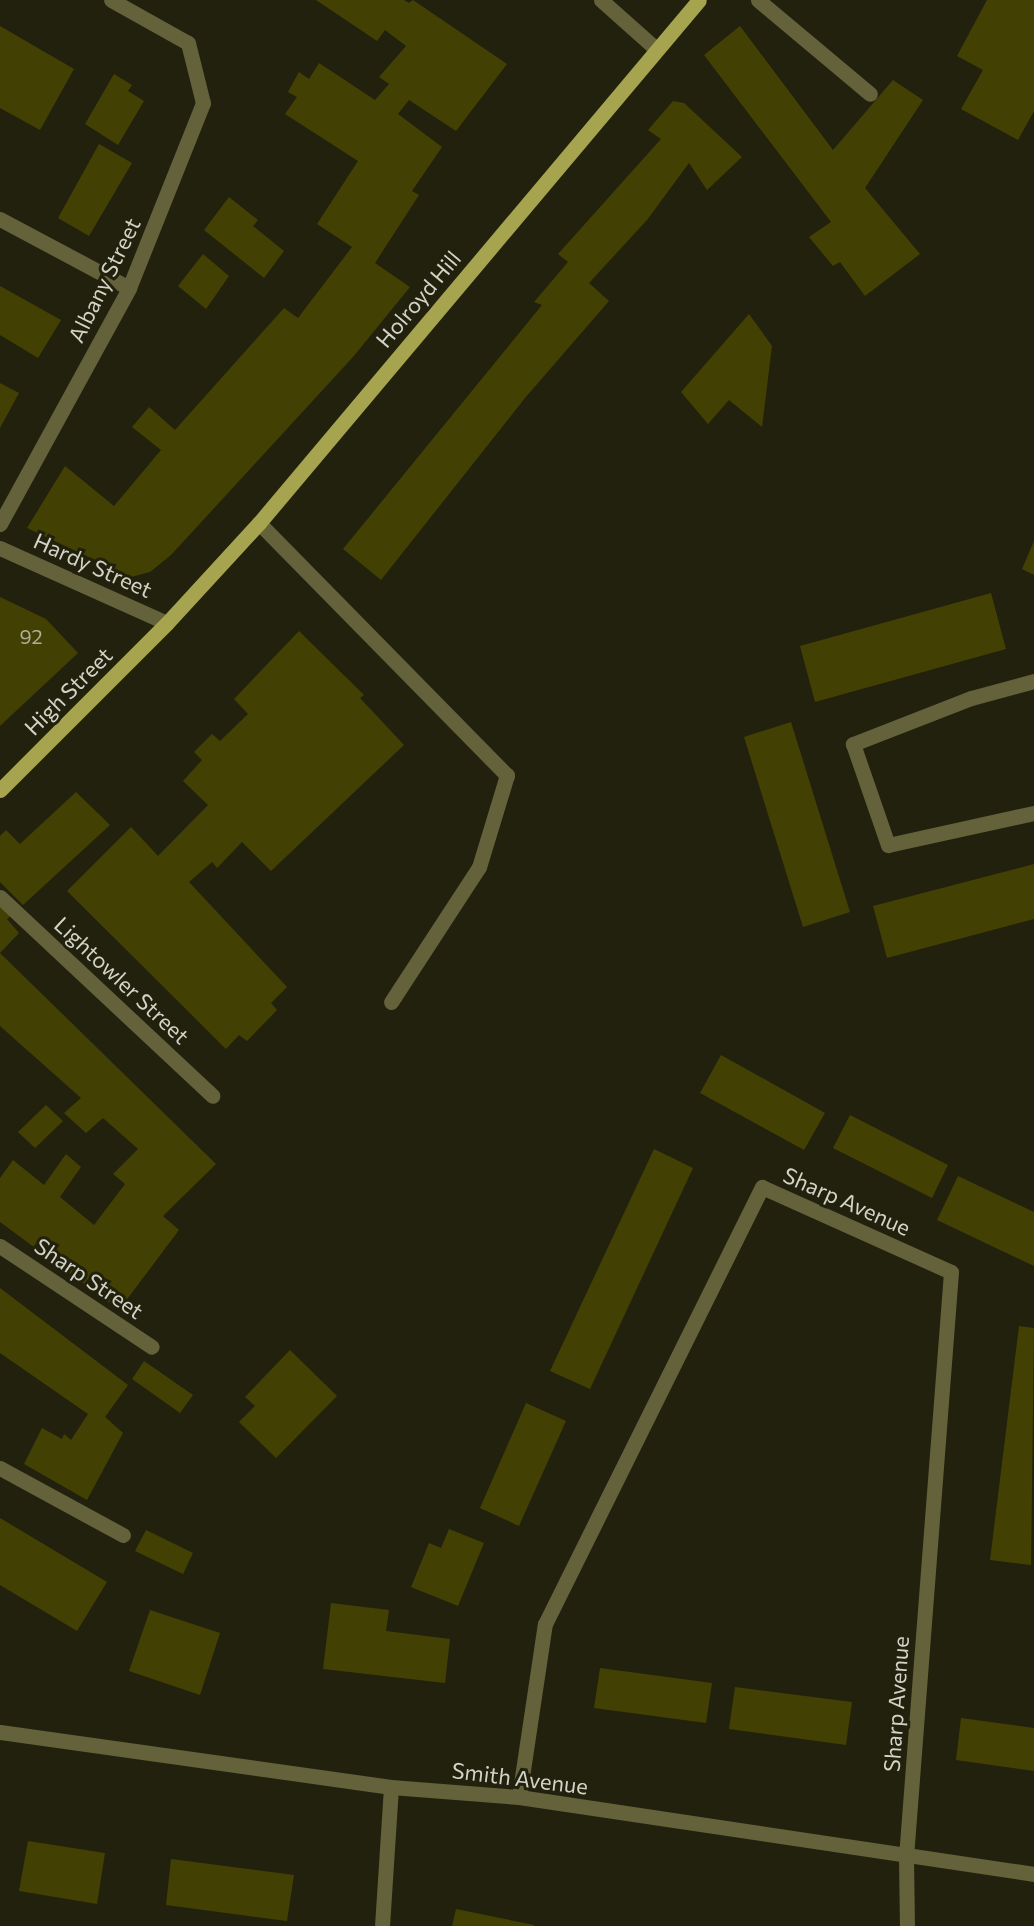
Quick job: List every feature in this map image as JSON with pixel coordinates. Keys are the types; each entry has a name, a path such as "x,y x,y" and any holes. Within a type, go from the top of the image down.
{"main road":[{"name":"Holroyd Hill","path":"167,623 259,523 655,48 699,0"},
{"name":"High Street","path":"0,790 167,623"}],"street":[{"name":"Albany Street","path":"0,524 129,288 203,103 188,43 111,0"},
{"path":"601,0 655,48"},
{"path":"758,0 870,94"},
{"path":"0,219 129,288"},
{"path":"259,523 507,775 479,867 391,1002"},
{"name":"Hardy Street","path":"0,548 167,623"},
{"path":"1034,681 971,698 853,744 888,845 1034,813"},
{"name":"Lightowler Street","path":"0,897 213,1096"},
{"name":"Sharp Avenue","path":"519,1797 545,1624 762,1187 951,1272 906,1857"},
{"name":"Sharp Street","path":"0,1246 152,1347"},
{"path":"0,1468 123,1535"},
{"name":"Smith Avenue","path":"0,1732 391,1787 519,1797 906,1857 1034,1874"},
{"path":"382,1926 391,1787"},
{"path":"906,1857 907,1926"}],"building":[{"path":"316,0 404,0 409,3 413,0 507,64 456,131 409,100 398,114 442,147 412,191 419,195 375,263 410,287 353,357 171,555 150,572 131,577 27,528 65,466 114,506 161,450 132,427 149,407 175,430 284,308 298,318 352,247 317,224 358,161 285,114 297,97 288,92 299,72 309,79 319,63 375,100 389,84 379,77 406,46 385,30 377,41"},
{"path":"987,0 1034,0 1034,111 1018,140 961,109 983,70 957,56"},
{"path":"0,26 74,69 40,130 0,108"},
{"path":"740,26 833,150 893,80 923,100 865,188 920,254 865,296 840,262 833,266 809,237 831,222 704,55"},
{"path":"114,74 132,85 128,91 144,101 118,145 85,124"},
{"path":"673,101 684,103 742,157 707,190 689,163 647,220 589,283 609,301 525,398 381,580 343,549 542,305 534,302 568,262 558,254 661,139 648,130"},
{"path":"99,144 132,163 89,236 58,218"},
{"path":"229,197 258,220 253,226 284,251 264,278 204,230"},
{"path":"203,254 229,276 206,309 178,286"},
{"path":"0,286 61,320 38,358 0,335"},
{"path":"749,314 772,346 762,427 729,400 708,424 681,392"},
{"path":"0,383 19,393 0,428"},
{"path":"1034,541 1034,575 1022,569"},
{"path":"991,593 1006,649 815,702 800,646"},
{"path":"0,597 46,619 78,653 0,726"},
{"path":"299,631 364,695 360,698 404,745 271,871 242,842 217,868 212,862 189,882 287,987 271,1003 277,1010 247,1041 239,1035 226,1049 67,891 131,827 158,856 208,805 183,781 202,760 194,752 212,734 220,741 248,714 234,699"},
{"path":"791,722 850,912 803,927 744,737"},
{"path":"76,792 110,825 23,905 0,882 0,836 6,830 20,844"},
{"path":"1034,864 1034,919 887,958 873,906"},
{"path":"0,903 12,915 7,919 19,933 0,953"},
{"path":"0,953 216,1164 163,1216 179,1230 119,1310 0,1222 0,1178 13,1160 44,1185 66,1154 81,1167 60,1197 94,1225 125,1184 113,1174 138,1149 103,1118 86,1133 64,1113 81,1098 0,1026"},
{"path":"721,1055 825,1113 804,1150 700,1093"},
{"path":"46,1105 63,1121 35,1148 18,1132"},
{"path":"850,1115 948,1165 932,1198 833,1148"},
{"path":"654,1149 693,1168 590,1389 550,1371"},
{"path":"958,1176 1034,1212 1034,1266 937,1220"},
{"path":"0,1288 128,1385 105,1417 123,1433 87,1500 24,1464 42,1428 62,1439 64,1434 71,1440 88,1414 0,1353"},
{"path":"1019,1326 1034,1328 1031,1565 990,1560"},
{"path":"290,1350 337,1396 276,1458 239,1422 255,1406 245,1397"},
{"path":"144,1361 193,1395 180,1413 132,1379"},
{"path":"526,1403 566,1421 519,1526 480,1508"},
{"path":"0,1518 107,1582 77,1631 0,1585"},
{"path":"449,1529 484,1543 458,1606 411,1587 429,1543 441,1548"},
{"path":"146,1530 193,1553 183,1574 135,1551"},
{"path":"331,1603 389,1610 386,1631 450,1639 445,1683 323,1669"},
{"path":"150,1610 220,1633 200,1695 129,1671"},
{"path":"600,1668 712,1683 706,1723 594,1708"},
{"path":"735,1687 852,1702 846,1745 729,1729"},
{"path":"961,1718 1034,1728 1034,1771 956,1760"},
{"path":"28,1841 105,1853 97,1904 19,1891"},
{"path":"171,1859 294,1875 287,1921 166,1905"},
{"path":"456,1909 534,1925 534,1926 452,1926"}]}
